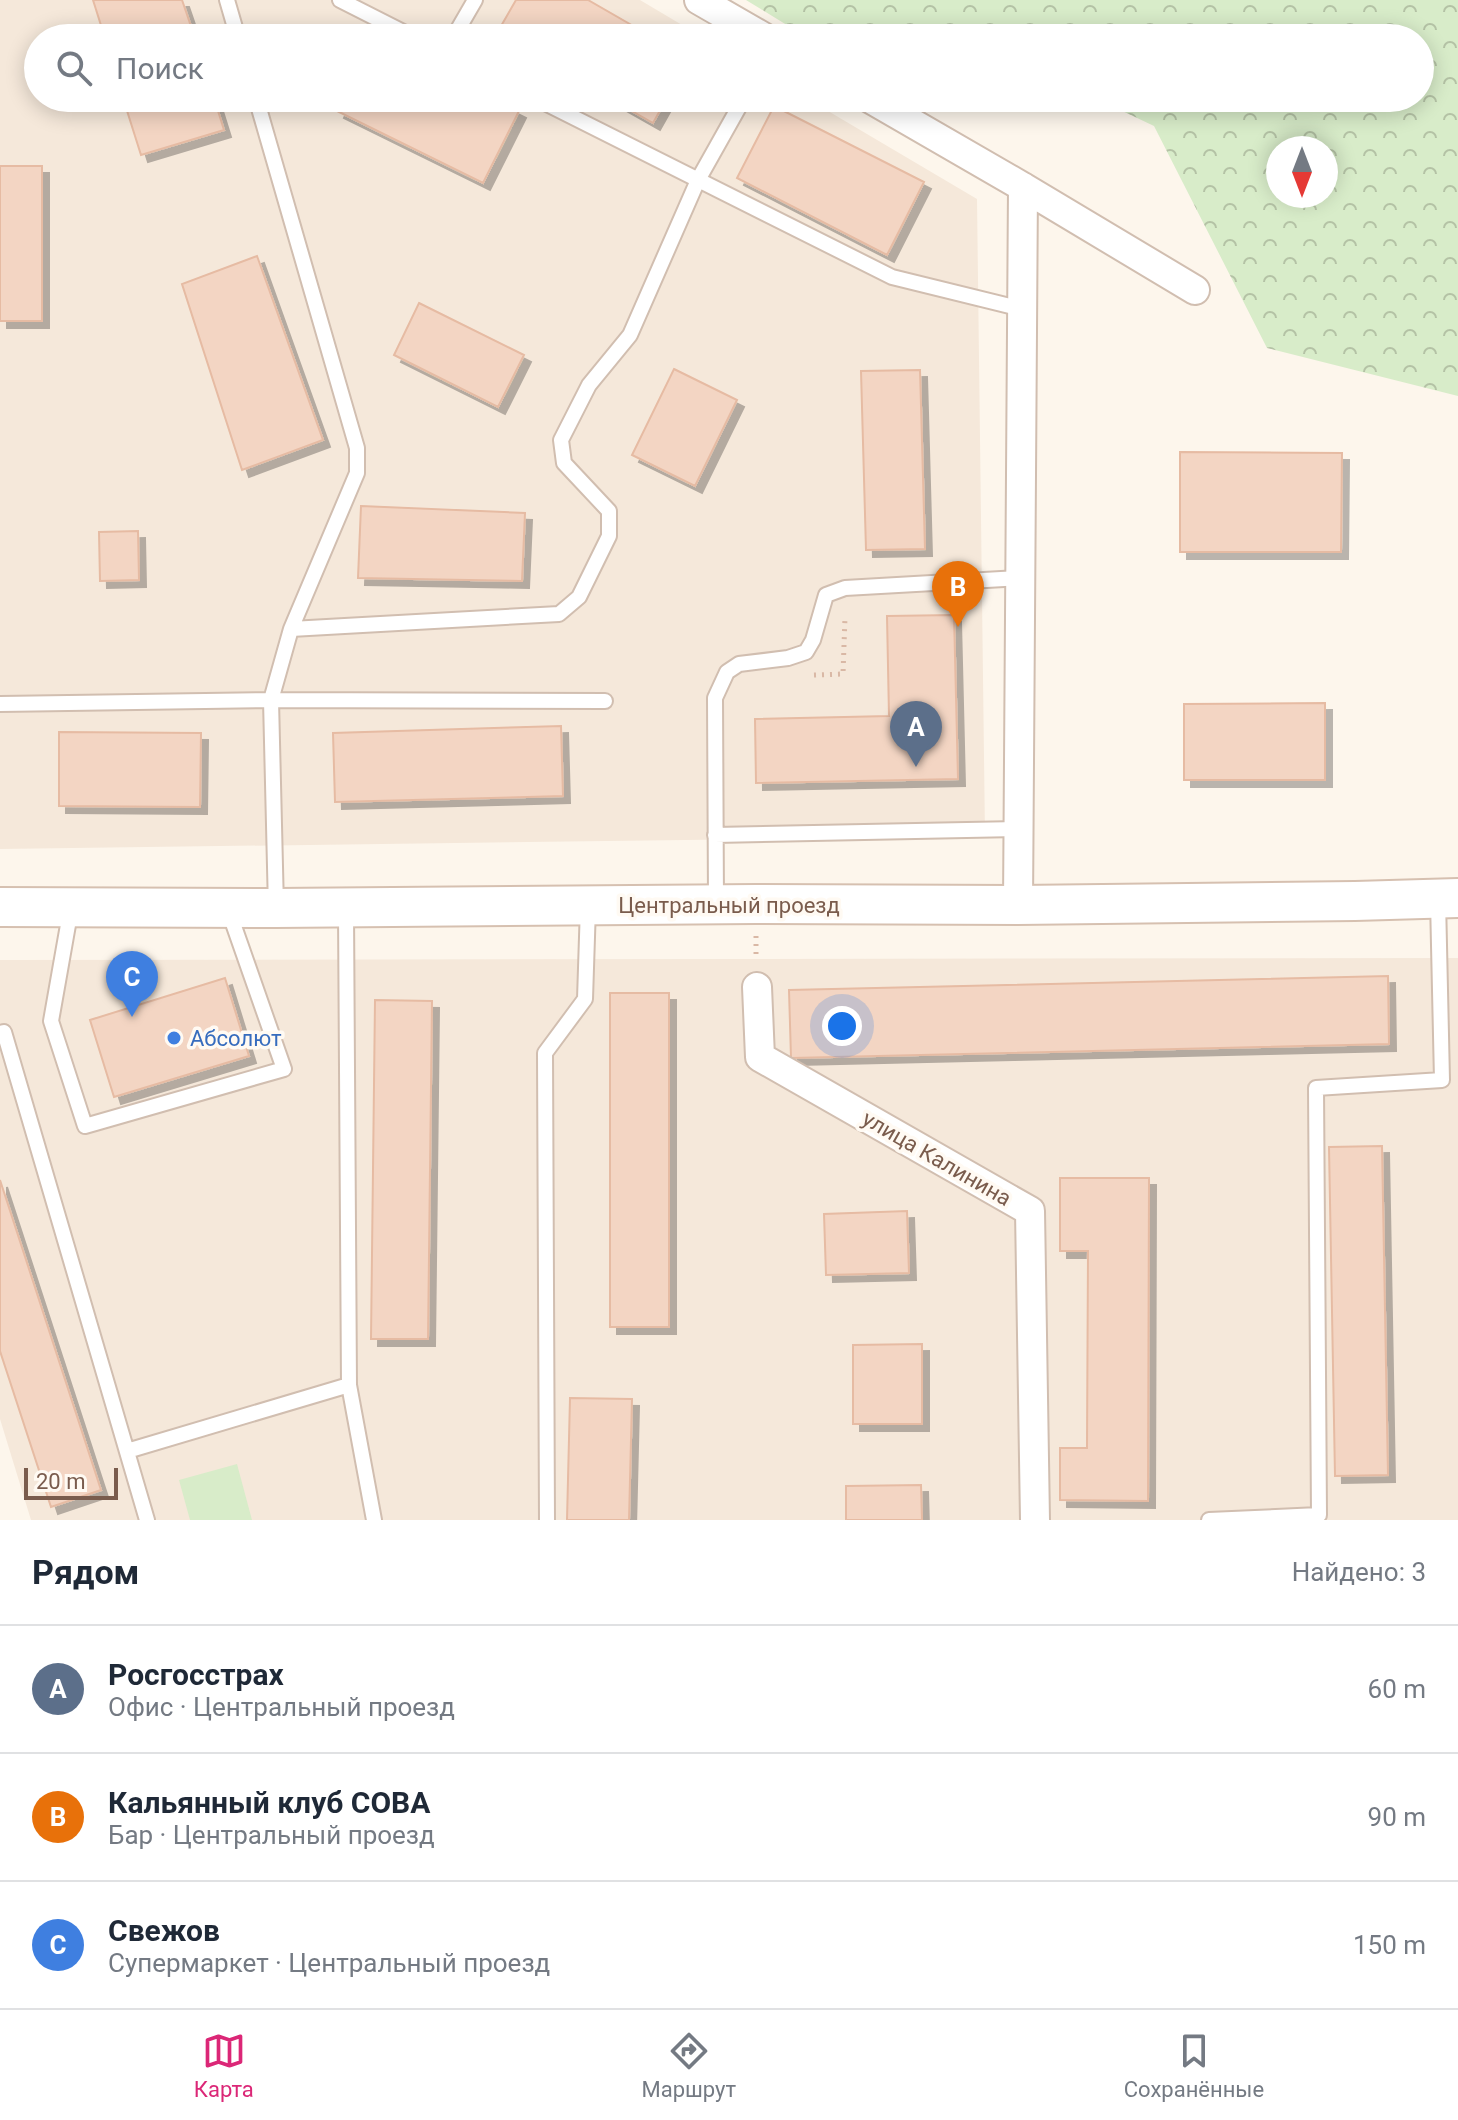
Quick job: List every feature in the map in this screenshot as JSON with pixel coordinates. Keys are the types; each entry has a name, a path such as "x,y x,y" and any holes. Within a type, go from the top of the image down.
{"main road":[{"name":"Центральный проезд","path":"0,907 1018,905 1448,898"}],"street":[{"path":"699,0 741,24"},
{"path":"893,112 1195,290"},
{"path":"1018,905 1023,187"},
{"name":"улица Калинина","path":"757,987 760,1057 1030,1211 1035,1520"}],"lane":[{"path":"227,0 234,24"},
{"path":"340,0 387,24"},
{"path":"461,24 475,0"},
{"path":"260,112 357,448 357,473 291,629 271,700 276,908"},
{"path":"563,112 892,277 1022,309"},
{"path":"291,629 559,614 579,597 609,536 609,511 564,463 561,440 589,385 630,335 698,180 736,112"},
{"path":"716,904 715,698 727,672 739,664 788,658 806,652 813,640 826,595 845,588 1020,578"},
{"path":"0,704 271,700 605,701"},
{"path":"715,835 1018,829"},
{"path":"1209,1520 1319,1515 1316,1088 1442,1080 1448,898"},
{"path":"547,1520 545,1053 585,999 588,906"},
{"path":"71,908 51,1021 85,1126 284,1069 227,908"},
{"path":"346,908 349,1385 374,1520"},
{"path":"0,1033 4,1032 147,1520"},
{"path":"127,1451 349,1385"}],"path":[{"path":"813,675 843,674 845,616 851,607"}],"shaded area":[{"path":"0,0 640,0 680,24 24,24 24,112 830,112 977,199 985,836 0,849"},
{"path":"1458,958 1458,1520 31,1520 0,1419 0,960"}],"green space":[{"path":"746,0 1458,0 1458,396 1267,348 1154,126 1124,112 1434,112 1434,24 785,24"},
{"path":"237,1464 252,1520 190,1520 179,1480"}],"building":[{"path":"93,0 182,0 190,24 101,24"},
{"path":"516,0 588,0 630,24 502,24"},
{"path":"127,112 218,112 224,130 141,155"},
{"path":"339,112 518,112 483,183"},
{"path":"634,112 659,112 653,123"},
{"path":"771,112 786,112 924,182 887,255 737,178"},
{"path":"0,166 42,166 42,321 0,321"},
{"path":"257,256 323,440 242,470 182,284"},
{"path":"419,303 524,355 498,407 394,355"},
{"path":"674,369 737,400 695,486 632,455"},
{"path":"920,370 925,549 866,550 861,371"},
{"path":"1180,452 1342,453 1341,552 1180,552"},
{"path":"361,506 525,513 522,581 358,578"},
{"path":"138,531 139,580 100,581 99,532"},
{"path":"954,615 958,779 756,783 755,719 889,716 887,616"},
{"path":"1325,703 1325,780 1184,780 1184,704"},
{"path":"561,726 563,796 335,802 333,733"},
{"path":"59,732 201,733 200,807 59,806"},
{"path":"1388,976 1389,1044 791,1058 789,990"},
{"path":"225,978 249,1056 114,1097 90,1020"},
{"path":"610,993 669,993 669,1327 610,1327"},
{"path":"375,1000 432,1001 428,1339 371,1339"},
{"path":"1382,1146 1388,1475 1335,1476 1329,1147"},
{"path":"1060,1178 1149,1178 1148,1501 1060,1500 1060,1448 1087,1448 1088,1251 1060,1251"},
{"path":"0,1180 101,1490 51,1507 0,1351"},
{"path":"907,1211 909,1273 826,1275 824,1214"},
{"path":"922,1344 922,1424 853,1424 853,1345"},
{"path":"570,1398 632,1399 629,1520 567,1520"},
{"path":"921,1485 922,1520 846,1520 846,1486"}],"place":[{"name":"Кальянный клуб СОВА","path":"958,627"},
{"name":"Росгосстрах","path":"916,767"},
{"name":"Свежов","path":"132,1017"},
{"name":"Абсолют","path":"174,1038"}]}
